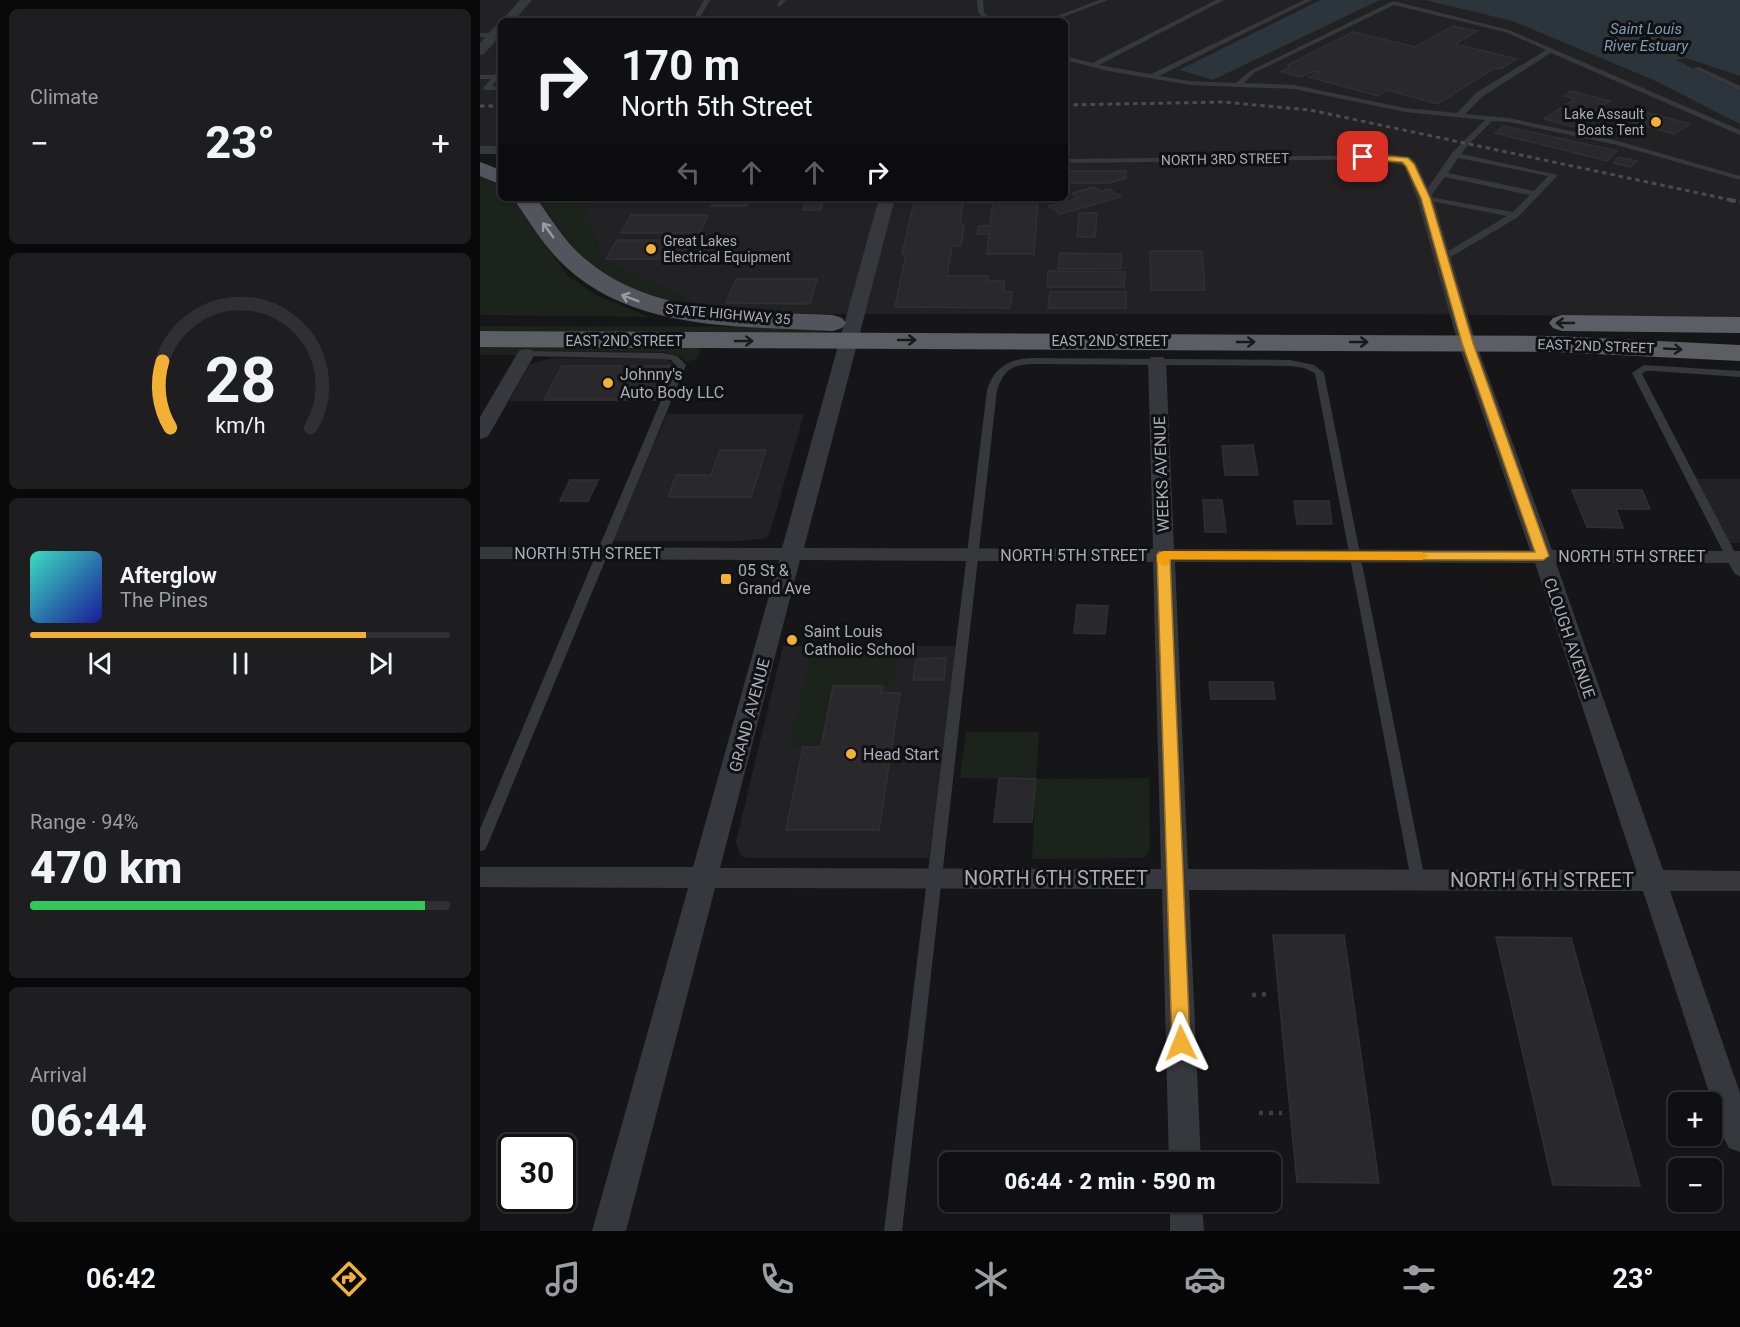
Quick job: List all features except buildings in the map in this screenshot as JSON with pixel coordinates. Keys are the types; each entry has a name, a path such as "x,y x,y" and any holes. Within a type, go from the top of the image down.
{"highway":[{"name":"EAST 2ND STREET","path":"480,323 1464,333 1740,325"},
{"name":"EAST 2ND STREET","path":"480,339 600,341 845,328"},
{"name":"EAST 2ND STREET","path":"1464,333 1609,346 1740,353"}],"main road":[{"path":"480,168 498,177"},
{"name":"STATE HIGHWAY 35","path":"526,201 573,262 602,286 625,297 680,312 845,328"}],"street":[{"path":"510,18 525,0"},
{"path":"480,51 498,33"},
{"path":"480,150 498,150"},
{"name":"CLOUGH AVENUE","path":"1385,157 1404,160 1410,164 1425,198 1464,333 1543,556 1740,1138"},
{"name":"GRAND AVENUE","path":"609,1231 792,554 845,328 886,201"},
{"path":"480,434 526,354"},
{"name":"WEEKS AVENUE","path":"1156,361 1185,1152"},
{"name":"NORTH 5TH STREET","path":"480,553 1543,556 1737,562"},
{"name":"NORTH 6TH STREET","path":"480,877 1740,881"},
{"path":"1186,1212 1187,1231"}],"lane":[{"path":"697,18 707,0"},
{"path":"980,0 981,12 986,18"},
{"path":"1055,18 1104,0"},
{"path":"1093,66 1221,0"},
{"path":"1151,77 1309,0"},
{"path":"1236,86 1252,72 1393,3 1508,31 1740,133"},
{"path":"480,35 498,32"},
{"path":"1459,115 1480,94 1551,50"},
{"path":"1068,59 1093,66 1190,83 1294,87 1405,110 1492,117 1618,143 1740,178"},
{"path":"1697,68 1740,89"},
{"path":"480,77 498,74"},
{"path":"498,74 487,88 498,88"},
{"path":"1492,117 1455,155 1425,198 1515,215"},
{"path":"1443,258 1515,215 1554,175 1455,155"},
{"name":"NORTH 3RD STREET","path":"1068,161 1385,157"},
{"path":"1443,174 1536,194"},
{"path":"480,846 681,365 674,358 663,356 526,354"},
{"path":"893,1231 992,390 998,373 1011,364 1033,361 1290,363 1318,369 1418,880"},
{"path":"1737,562 1637,373 1644,368 1654,368 1740,374"}],"path":[{"path":"1252,995 1272,994"},
{"path":"1259,1113 1282,1113"}],"shaded area":[{"path":"480,0 1320,0 1180,70 1213,80 1380,0 1424,0 1512,21 1651,79 1740,124 1740,317 1382,314 738,314 712,312 602,259 585,213 593,201 1068,201 1068,18 498,18 498,146 480,146"},
{"path":"1685,58 1740,76 1740,91 1675,60"},
{"path":"480,175 498,186 498,201 514,201 568,276 596,295 649,317 480,315"},
{"path":"538,201 593,201 585,213 602,259 712,312 644,299 585,263"},
{"path":"480,326 815,327 822,330 816,333 480,333"},
{"path":"480,344 701,348 697,359 686,362 682,357 664,352 543,351 526,355 480,355"},
{"name":"Johnny's Auto Body LLC","path":"553,358 666,359 673,364 673,370 658,401 509,401 530,364"},
{"path":"667,414 804,414 770,532 766,538 741,541 611,541"},
{"path":"1697,479 1740,479 1740,543 1730,543"},
{"path":"898,645 892,686 833,686 821,747 788,747 813,646"},
{"name":"Head Start","path":"783,646 959,646 929,858 751,858 743,857 739,852 736,842"},
{"path":"966,732 1039,732 1036,779 960,778"},
{"path":"1149,778 1150,848 1144,858 1032,859 1036,779"}],"water":[{"path":"1320,0 1380,0 1213,80 1179,70"},
{"name":"Saint Louis River Estuary","path":"1424,0 1740,0 1740,76 1685,58 1676,60 1740,91 1740,124 1651,79 1512,21"}],"railway":[{"path":"1068,105 1223,102 1310,110 1736,201"},
{"path":"480,106 498,106"},
{"path":"1729,200 1740,202"}],"slow traffic":[{"path":"1164,562 1163,555 1422,556"}],"place":[{"name":"Lake Assault Boats Tent","path":"1656,122"},
{"name":"Great Lakes Electrical Equipment","path":"651,249"},
{"name":"Johnny's Auto Body LLC","path":"608,383"},
{"name":"05 St & Grand Ave","path":"726,579"},
{"name":"Saint Louis Catholic School","path":"792,640"},
{"name":"Head Start","path":"851,754"}],"route":[{"path":"1181,1043 1163,555 1543,556 1467,343 1425,198 1410,164 1404,160 1385,157 1363,157"}]}
